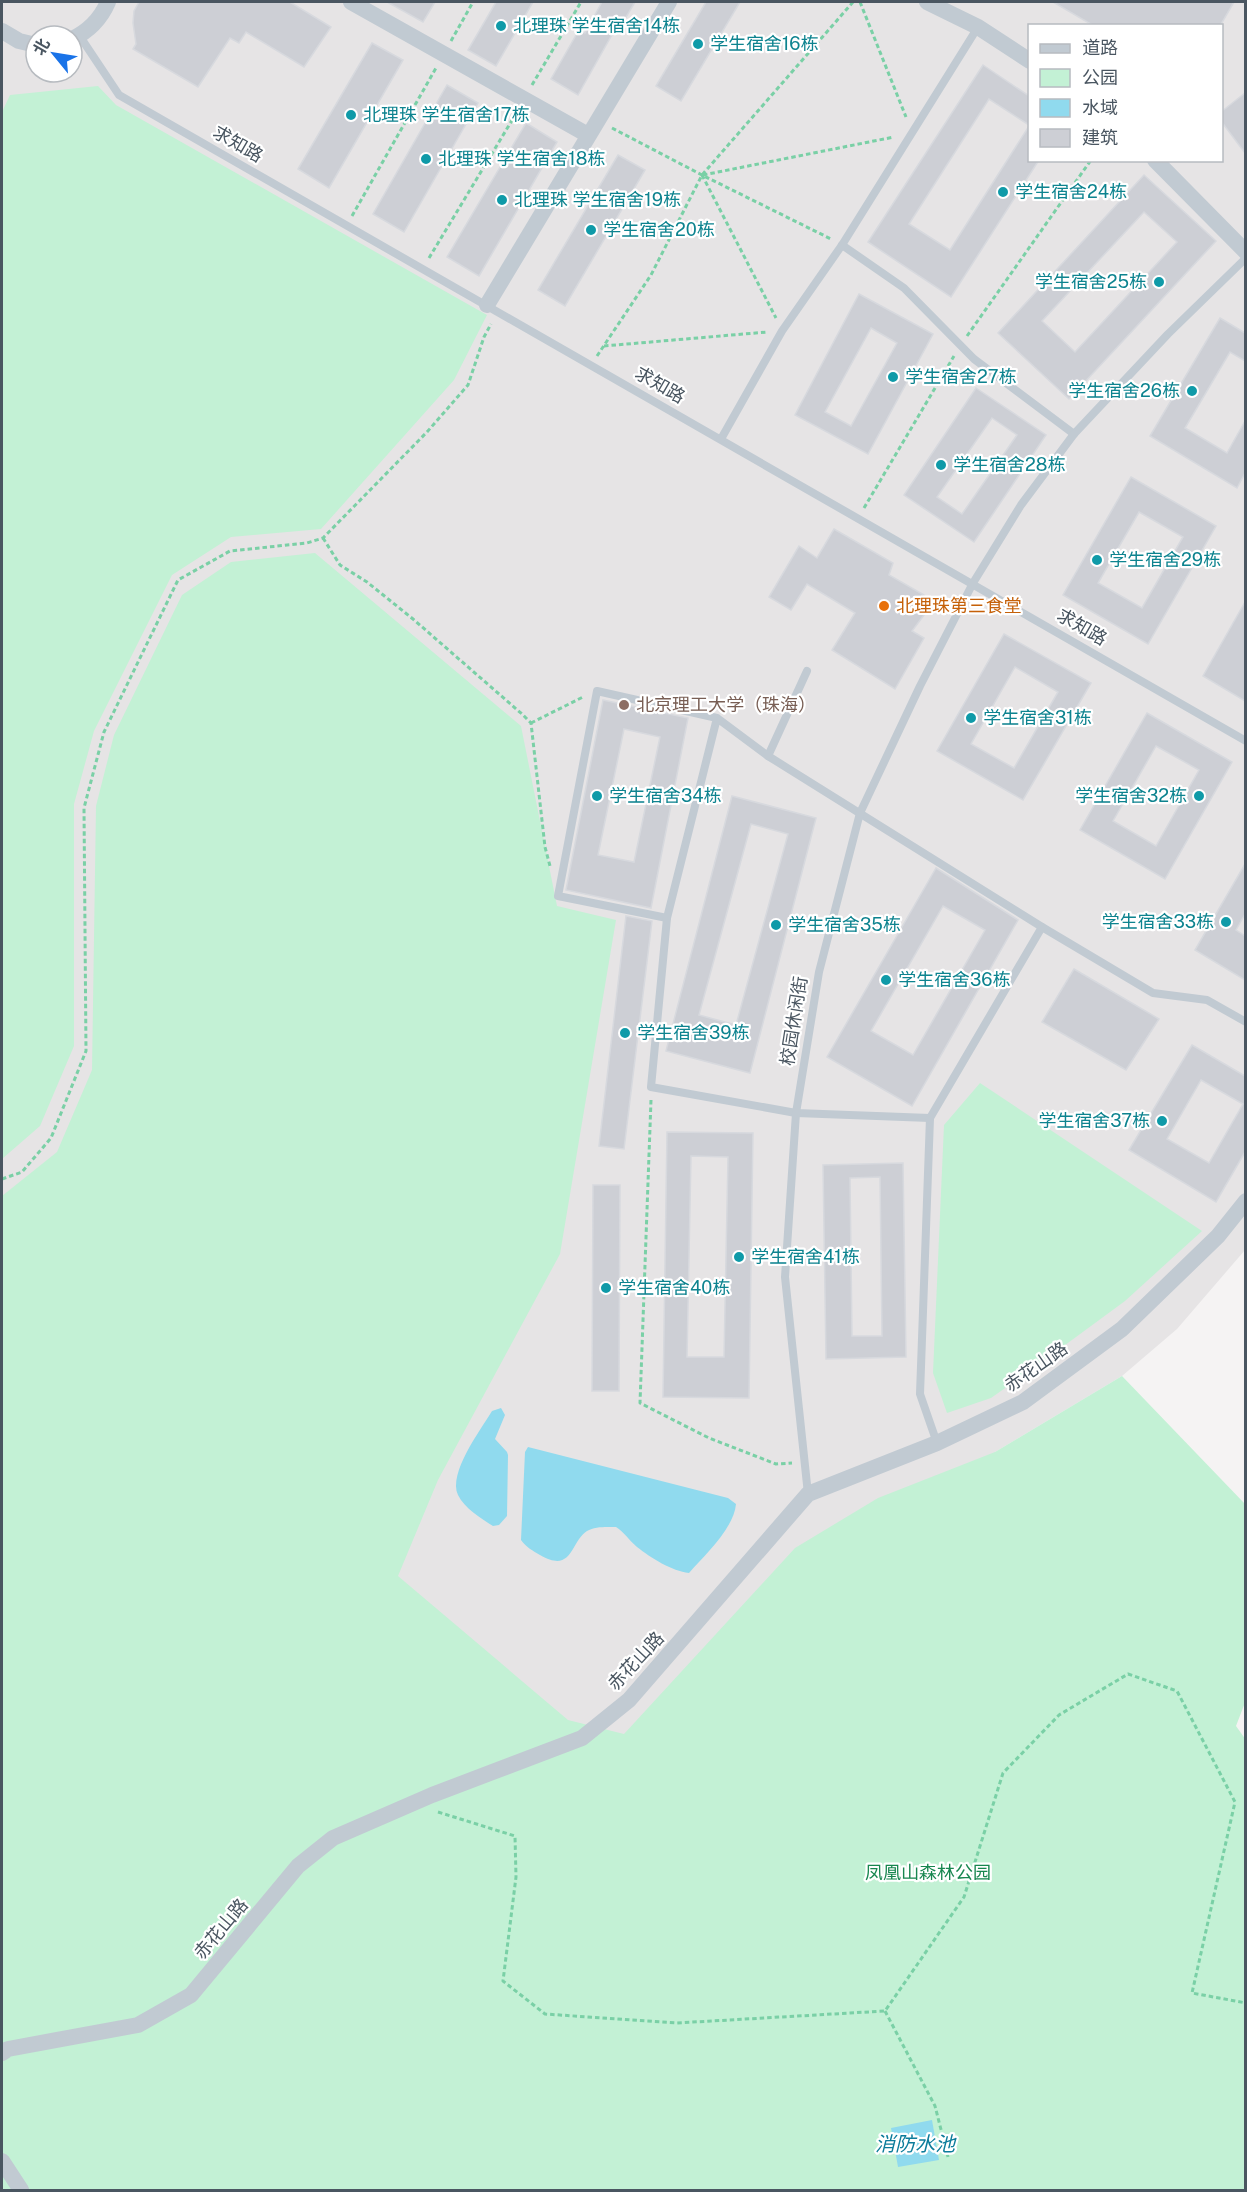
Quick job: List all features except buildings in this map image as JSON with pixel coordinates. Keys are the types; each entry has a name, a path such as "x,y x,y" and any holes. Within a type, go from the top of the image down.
{"street":[{"path":"84,31 104,12 108,2"},
{"path":"351,2 588,135"},
{"path":"492,308 588,135 669,2"},
{"path":"927,2 978,27 1028,60"},
{"path":"3,35 24,42"},
{"path":"1157,162 1245,252"},
{"name":"赤花山路","path":"2,2053 8,2049 138,2025 191,1995 298,1866 333,1838 432,1795 582,1738 629,1700 808,1494 937,1443 1023,1402 1122,1329 1218,1236 1245,1201"},
{"path":"2,2161 21,2190"}],"lane":[{"path":"720,439 782,331 842,245 978,27"},
{"name":"求知路","path":"84,48 119,95 1245,741"},
{"path":"842,245 904,288 974,358 1074,434"},
{"name":"校园休闲街","path":"808,1494 785,1277 796,1113 819,972 860,813 920,686 973,583 1021,505 1074,434 1168,334 1245,258"},
{"path":"768,756 807,671"},
{"path":"667,918 558,896 597,691 717,718 768,756 1042,927 1153,993 1207,1000 1245,1022"},
{"path":"717,718 667,918 651,1087 796,1113 930,1118"},
{"path":"937,1443 920,1394 930,1118 1042,927"}],"path":[{"path":"347,225 473,2"},
{"path":"423,268 581,2"},
{"path":"590,364 651,275 702,176 853,2"},
{"path":"702,176 912,134 860,2"},
{"path":"597,120 702,176 842,245"},
{"path":"858,518 961,344 1090,162"},
{"path":"604,346 782,331 702,176"},
{"path":"2,1179 22,1172 51,1138 86,1051 84,808 104,732 178,580 230,551 308,543 323,538 427,432 468,385 492,308"},
{"path":"323,538 340,566 367,582 531,723 545,847 550,867"},
{"path":"531,723 597,691"},
{"path":"651,1087 640,1403 709,1438 776,1464 805,1462"},
{"path":"885,2012 964,1897 1003,1773 1059,1715 1128,1674 1177,1691 1235,1802 1192,1993 1245,2003"},
{"path":"429,1813 441,1812 515,1836 516,1877 503,1981 545,2014 677,2023 885,2012"},
{"path":"885,2012 935,2106 948,2157"}],"shaded area":[{"name":"北京理工大学（珠海）","path":"2,2 1245,2 1245,1250 1177,1329 1122,1376 995,1452 994,1499 2,2190"}],"green space":[{"path":"98,86 116,105 487,315 454,380 321,529 231,537 172,575 94,731 74,804 74,1046 40,1126 2,1159 2,112 10,95"},
{"name":"凤凰山森林公园","path":"315,553 521,726 557,906 616,920 560,1254 438,1480 398,1576 568,1720 624,1734 795,1548 878,1498 995,1452 1122,1376 1245,1504 1246,1700 1236,1726 1246,1740 1245,2190 2,2190 2,1196 57,1152 92,1070 96,806 114,735 182,595 231,562"},
{"path":"980,1083 1202,1231 1125,1301 1042,1362 991,1398 947,1413 933,1373 944,1125"}],"water":[{"path":"501,1408 505,1415 495,1439 508,1455 507,1516 499,1525 493,1526 464,1504 458,1495 456,1486 461,1464 473,1441 492,1411"},
{"path":"528,1447 728,1498 736,1504 734,1513 718,1541 689,1573 676,1570 655,1560 616,1527 590,1529 581,1536 565,1559 551,1560 532,1550 521,1540 525,1452"},
{"name":"消防水池","path":"932,2120 939,2160 898,2167 891,2128"}],"place":[{"name":"北理珠 学生宿舍14栋","path":"501,26"},
{"name":"学生宿舍16栋","path":"698,44"},
{"name":"北理珠 学生宿舍17栋","path":"351,115"},
{"name":"北理珠 学生宿舍18栋","path":"426,159"},
{"name":"学生宿舍24栋","path":"1003,192"},
{"name":"北理珠 学生宿舍19栋","path":"502,200"},
{"name":"学生宿舍20栋","path":"591,230"},
{"name":"学生宿舍25栋","path":"1159,282"},
{"name":"学生宿舍27栋","path":"893,377"},
{"name":"学生宿舍26栋","path":"1192,391"},
{"name":"学生宿舍28栋","path":"941,465"},
{"name":"学生宿舍29栋","path":"1097,560"},
{"name":"北理珠第三食堂","path":"884,606"},
{"name":"北京理工大学（珠海）","path":"624,705"},
{"name":"学生宿舍31栋","path":"971,718"},
{"name":"学生宿舍34栋","path":"597,796"},
{"name":"学生宿舍32栋","path":"1199,796"},
{"name":"学生宿舍33栋","path":"1226,922"},
{"name":"学生宿舍35栋","path":"776,925"},
{"name":"学生宿舍36栋","path":"886,980"},
{"name":"学生宿舍39栋","path":"625,1033"},
{"name":"学生宿舍37栋","path":"1162,1121"},
{"name":"学生宿舍41栋","path":"739,1257"},
{"name":"学生宿舍40栋","path":"606,1288"}]}
